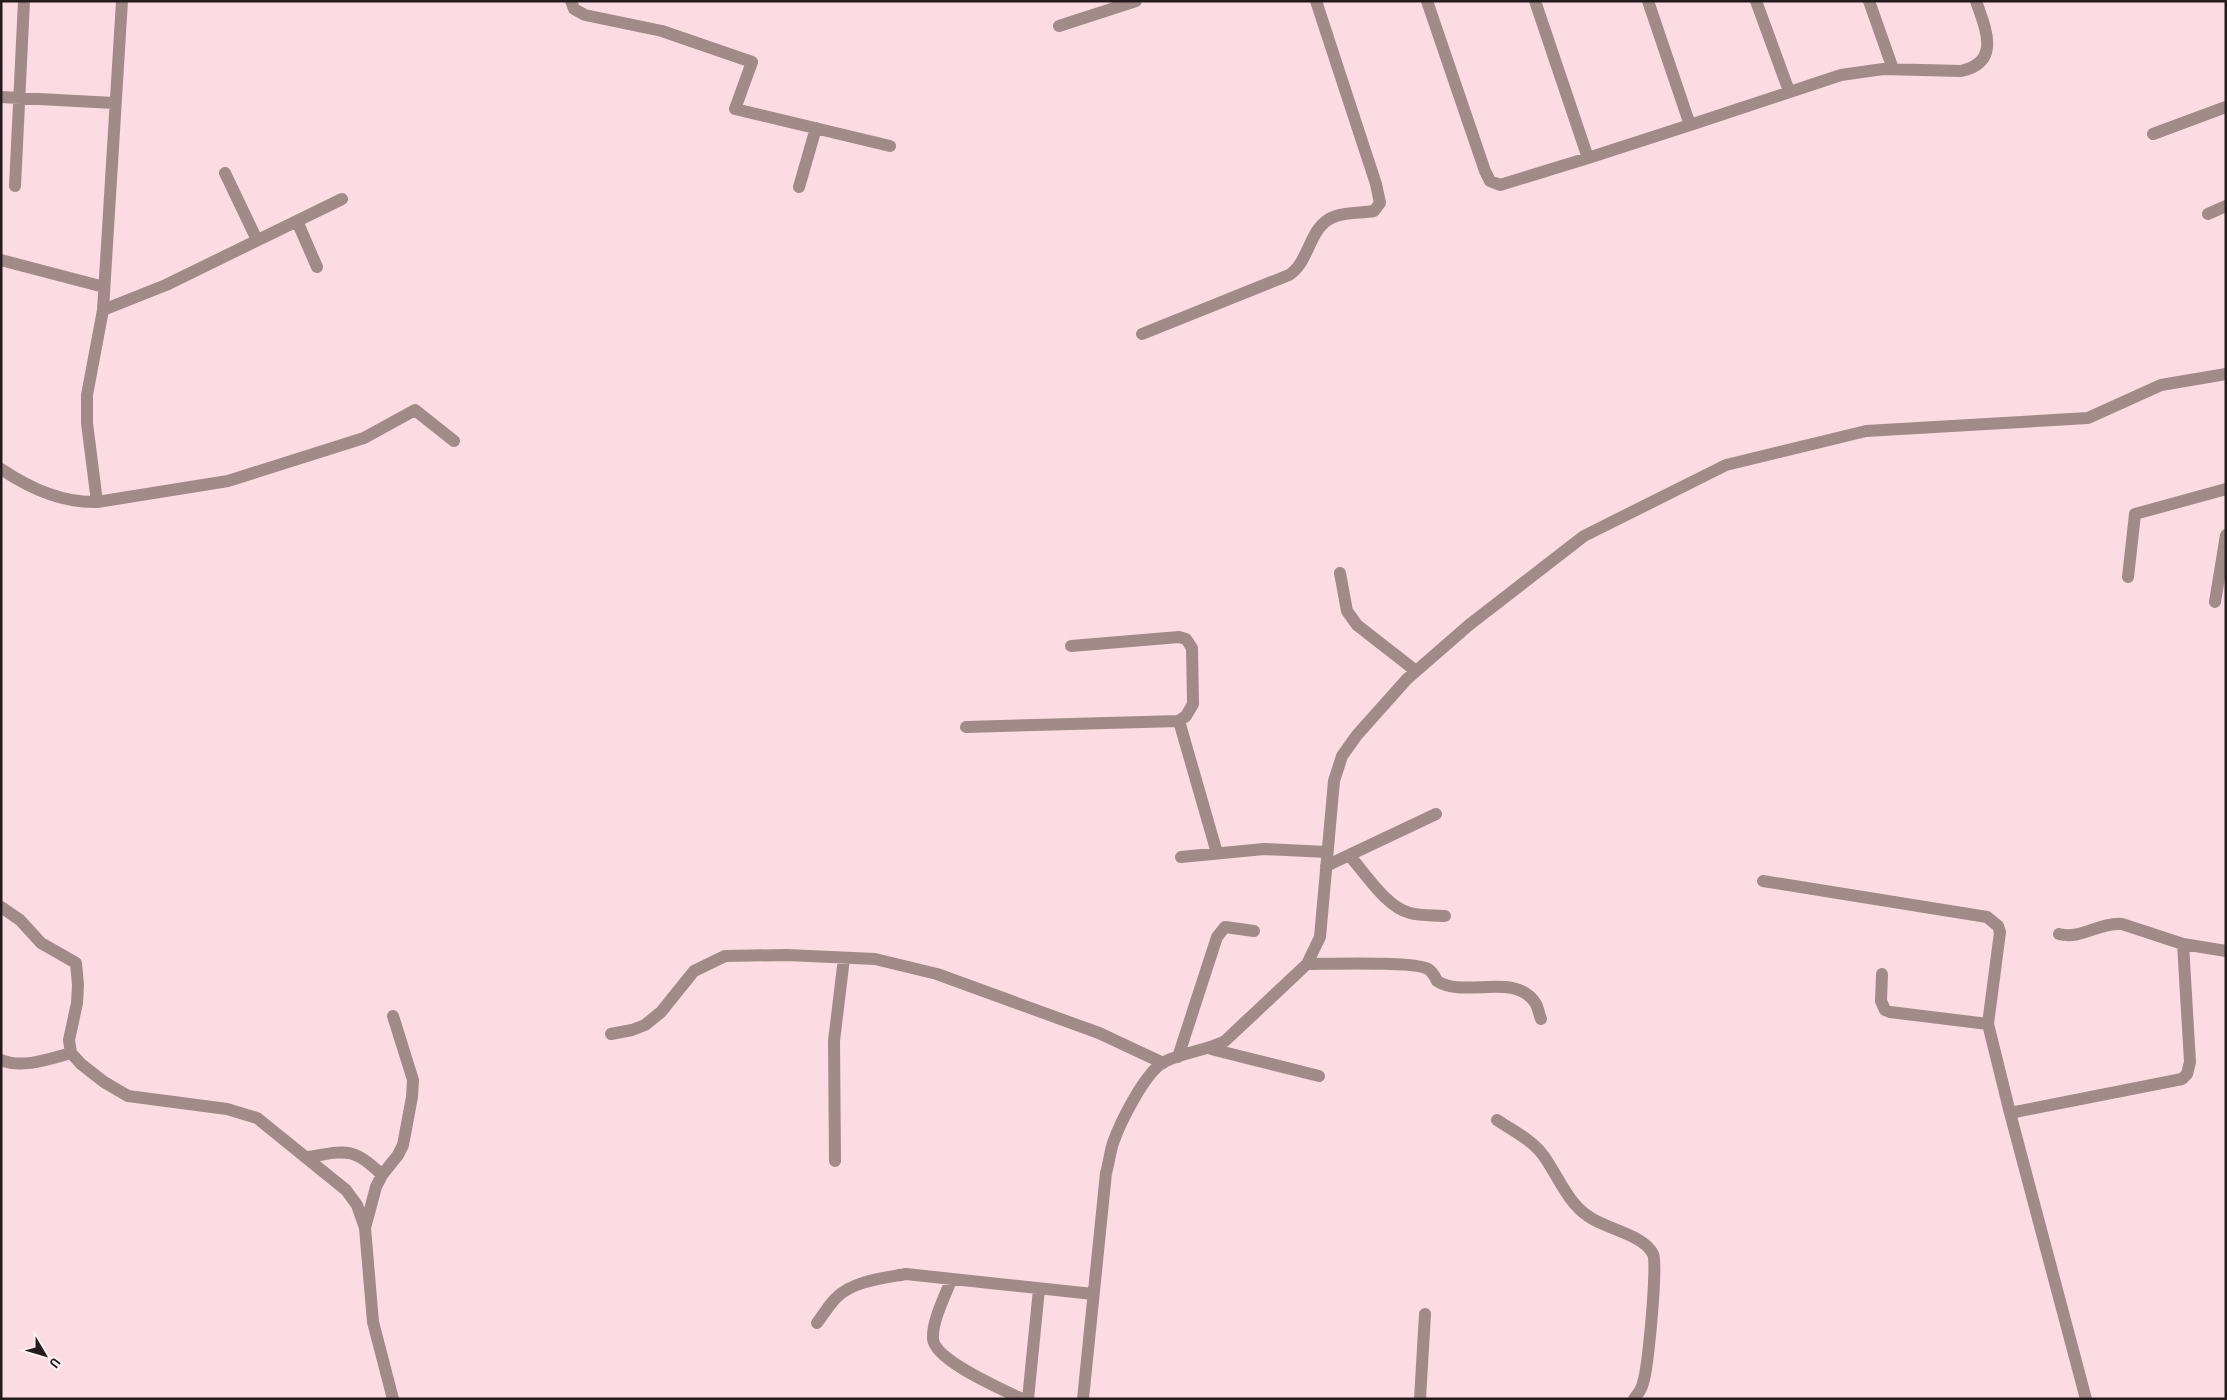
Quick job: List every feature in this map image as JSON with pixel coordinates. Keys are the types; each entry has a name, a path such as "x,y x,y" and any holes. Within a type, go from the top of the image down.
{"street":[{"path":"14,186 24,1"},
{"path":"97,502 87,423 87,396 103,310 114,103 122,1"},
{"path":"571,1 574,9 585,15 662,31 752,62 736,109 890,146"},
{"path":"1059,26 1136,1"},
{"path":"1142,334 1289,275 1300,266 1315,234 1328,220 1340,215 1374,211 1380,203 1376,184 1316,1"},
{"path":"1427,1 1485,171 1490,180 1500,185 1506,185 1841,75 1894,69 1970,69 1980,62 1986,52 1988,38 1976,1"},
{"path":"1535,1 1588,158"},
{"path":"1648,1 1690,125"},
{"path":"1756,1 1789,91"},
{"path":"1870,1 1894,69"},
{"path":"1,97 114,103"},
{"path":"2153,134 2226,107"},
{"path":"799,187 816,128"},
{"path":"225,173 257,240"},
{"path":"103,310 166,285 342,199"},
{"path":"2208,214 2226,206"},
{"path":"297,221 317,267"},
{"path":"1,260 104,286"},
{"path":"1084,1399 1106,1173 1113,1142 1143,1084 1163,1063 1211,1048 1225,1041 1307,964 1320,937 1334,781 1342,756 1364,728 1416,671 1469,625 1584,536 1726,465 1866,431 2088,418 2161,385 2226,374"},
{"path":"1,469 30,486 53,495 83,502 97,502 228,481 364,438 415,410 454,442"},
{"path":"2128,577 2135,514 2226,489"},
{"path":"2215,602 2226,535"},
{"path":"1340,573 1347,610 1357,625 1416,671"},
{"path":"966,727 1179,721 1186,716 1193,704 1192,648 1186,639 1179,637 1071,646"},
{"path":"1179,721 1217,853"},
{"path":"1326,866 1436,814"},
{"path":"1181,857 1264,849 1327,852"},
{"path":"1349,855 1386,900 1410,913 1445,916"},
{"path":"1764,881 1987,917 1994,921 2000,932 1988,1024 2086,1399"},
{"path":"1,907 20,920 41,943 76,963 78,985 77,1003 69,1040 71,1053 104,1082 128,1096 226,1109 257,1118 308,1157 346,1190 357,1205 365,1228 373,1322 393,1399"},
{"path":"2059,934 2073,936 2113,923 2122,924 2183,944 2226,951"},
{"path":"1178,1057 1217,937 1225,927 1254,931"},
{"path":"2010,1113 2175,1081 2187,1074 2190,1062 2183,944"},
{"path":"612,1034 645,1025 661,1012 694,971 724,956 787,955 875,959 938,974 1099,1033 1163,1063"},
{"path":"834,1162 834,1041 844,958"},
{"path":"1307,964 1372,964 1423,967 1433,973 1437,981 1454,987 1502,987 1516,990 1536,1004 1541,1019"},
{"path":"1882,974 1881,1001 1885,1010 1988,1024"},
{"path":"365,1228 376,1187 382,1175 398,1155 402,1145 412,1097 413,1080 393,1016"},
{"path":"1211,1048 1319,1076"},
{"path":"1,1060 10,1064 41,1062 71,1053"},
{"path":"1497,1120 1531,1143 1542,1153 1575,1204 1586,1215 1603,1225 1644,1243 1654,1256 1654,1288 1643,1382 1634,1399"},
{"path":"308,1157 341,1152 356,1153 368,1161 382,1175"},
{"path":"817,1323 836,1298 850,1288 906,1274 1093,1294"},
{"path":"951,1280 936,1320 933,1339 936,1347 944,1356 1022,1399"},
{"path":"1028,1399 1039,1289"},
{"path":"1420,1399 1425,1314"}]}
